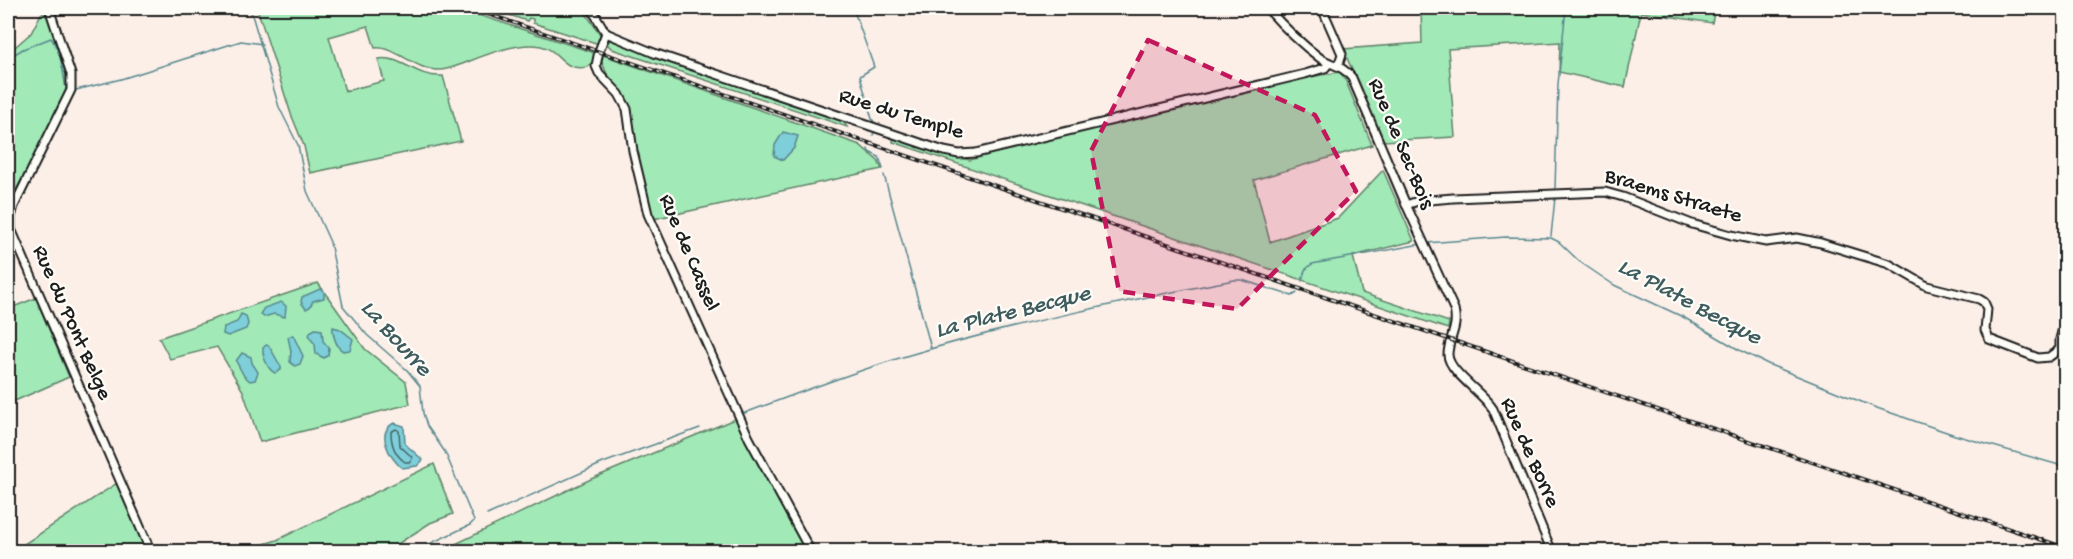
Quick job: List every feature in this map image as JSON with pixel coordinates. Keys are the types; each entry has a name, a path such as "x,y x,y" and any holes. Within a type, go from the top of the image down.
{"street":[{"name":"Rue du Pont Belge","path":"49,8 71,74 71,90 14,206 10,217 11,229 151,552"},
{"path":"591,8 606,33"},
{"name":"Rue de Sec-Bois","path":"1267,8 1313,52 1345,70 1352,78 1423,244"},
{"name":"Rue de Sec-Bois","path":"1322,8 1342,54 1338,66"},
{"name":"Rue du Temple","path":"606,33 660,55 959,154 970,154 1305,74 1324,68 1329,63"},
{"name":"Rue de Cassel","path":"606,33 597,58 597,69 619,94 625,105 648,214 739,416 811,552"},
{"name":"Braems Straete","path":"1406,205 1418,201 1453,198 1605,192 1700,227 1766,242 1797,238 1809,239 1884,263 1927,286 1982,301 1988,309 1985,330 1989,339 2035,357 2049,357 2060,349 2060,339 2066,317"},
{"name":"Rue de Borre","path":"1423,244 1456,316 1455,330 1448,353 1450,362 1458,373 1485,398 1493,410 1551,552"}],"highlighted area":[{"path":"1148,40 1315,115 1356,191 1237,309 1119,291 1091,151"}],"green space":[{"path":"257,8 457,8 595,53 594,60 588,67 572,67 548,49 541,46 523,45 439,70 422,67 390,50 375,48 368,26 329,37 345,91 384,81 378,59 394,60 424,74 443,76 461,141 310,173 304,146 291,114"},
{"path":"488,8 582,8 600,34 599,44 533,23 533,19 529,18 527,21"},
{"path":"1421,8 1715,8 1712,23 1641,12 1625,87 1559,72 1560,42 1448,49 1455,137 1383,141 1343,49 1422,43"},
{"path":"47,10 66,70 67,94 8,205 8,53 31,33 41,14"},
{"path":"610,40 842,119 847,127 612,49 607,44"},
{"path":"603,55 860,145 878,161 882,169 653,219 623,95 607,74 601,60"},
{"path":"1340,72 1372,145 1254,180 1270,242 1338,218 1383,170 1414,241 1353,256 1362,293 1449,322 1448,329 893,142 894,136 970,160 1093,127 1309,77"},
{"path":"318,283 365,349 406,382 410,404 260,442 243,391 217,347 170,359 159,338"},
{"path":"36,298 69,377 8,404 8,309"},
{"path":"737,418 806,551 439,552 591,479"},
{"path":"434,464 453,514 430,523 387,551 241,551 277,540"},
{"path":"117,483 145,546 136,552 12,552"}],"water":[{"path":"783,132 798,136 794,148 783,160 774,156 775,145"},
{"path":"320,289 324,291 324,298 313,301 306,309 301,302 302,297"},
{"path":"281,302 286,306 285,317 274,314 264,317 260,314 264,308"},
{"path":"241,314 246,316 248,324 246,329 228,336 223,334 224,327 237,322"},
{"path":"333,327 340,329 353,339 350,350 343,351 339,347 334,337"},
{"path":"315,329 322,330 323,341 329,348 328,355 324,358 316,354 315,344 309,337 310,332"},
{"path":"293,335 303,356 300,364 295,366 290,362 291,351 288,337"},
{"path":"266,345 269,346 281,367 281,370 275,373 265,359 263,348"},
{"path":"242,353 251,357 258,372 255,380 250,381 244,376 236,361"},
{"path":"394,423 404,426 405,444 423,460 417,466 402,468 389,452 386,446 386,433 388,427"}],"waterway":[{"name":"La Bourre","path":"250,8 279,107 298,145 307,191 330,242 343,306 367,335 407,370 420,386 427,426 445,452 474,521 412,552"},
{"path":"853,8 874,67 860,76 872,119 876,125"},
{"path":"1555,189 1558,84 1566,8"},
{"path":"8,58 23,49 51,38 60,57 66,89"},
{"path":"76,90 121,79 241,41 262,44"},
{"path":"868,149 869,152 879,157 883,169"},
{"path":"884,175 931,348"},
{"path":"1551,236 1555,198"},
{"name":"La Plate Becque","path":"1426,243 1506,237 1551,238 1559,242 1580,262 1614,285 1683,317 1770,365 1874,407 1955,435 2066,467"},
{"name":"La Plate Becque","path":"1302,281 1305,270 1312,264 1421,244"},
{"name":"La Plate Becque","path":"742,414 906,356 1028,323 1110,305 1234,280 1242,280 1292,296 1297,293"},
{"path":"487,515 603,463 700,428"}],"railway":[{"path":"470,8 2066,548"}]}
